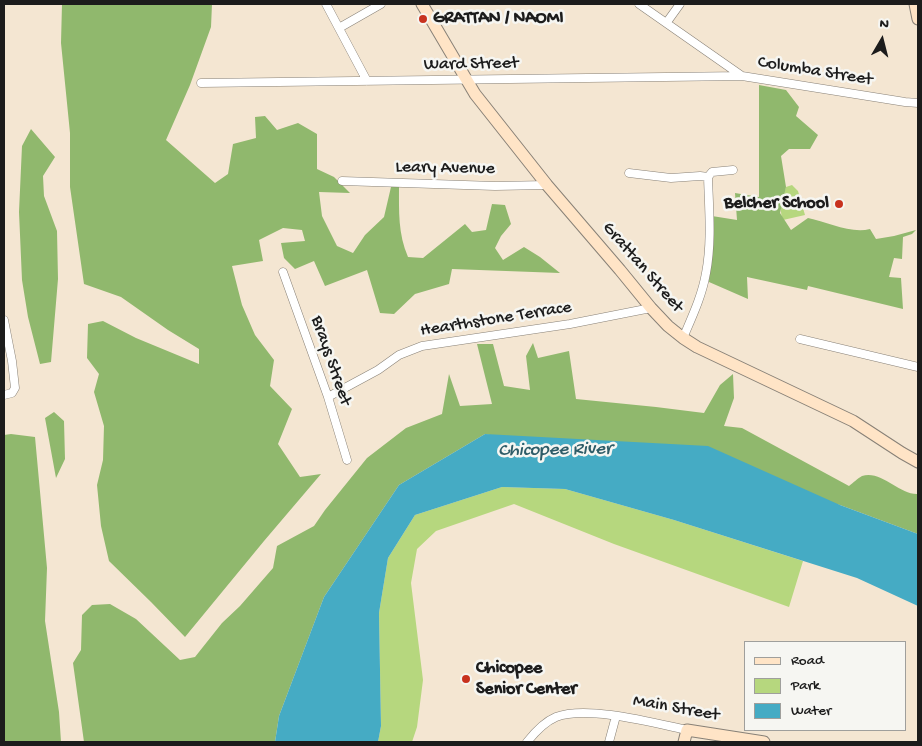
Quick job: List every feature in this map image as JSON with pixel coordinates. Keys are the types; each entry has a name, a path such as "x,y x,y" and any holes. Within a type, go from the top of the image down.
{"main road":[{"name":"Grattan Street","path":"422,4 475,94 547,185 668,326 683,338 705,350 854,421 918,462"},
{"path":"684,742 687,730"},
{"name":"Main Street","path":"687,730 764,742"}],"street":[{"path":"326,4 367,81"},
{"path":"338,28 381,4"},
{"name":"Columba Street","path":"640,4 742,76 918,103"},
{"path":"667,22 680,4"},
{"name":"Ward Street","path":"201,83 742,76"},
{"path":"683,338 700,295 706,272 709,219 708,177 712,172 733,170"},
{"path":"629,173 670,178 708,177"},
{"name":"Leary Avenue","path":"342,182 495,186 547,185"},
{"name":"Brays Street","path":"283,272 328,397 347,460"},
{"name":"Hearthstone Terrace","path":"328,397 378,370 399,355 422,346 570,324 651,308"},
{"path":"4,320 15,388 8,394"},
{"path":"800,339 918,368"},
{"name":"Main Street","path":"527,742 539,728 551,719 564,714 581,712 616,716 687,730"},
{"path":"609,742 616,716"}],"green space":[{"path":"62,4 212,4 211,27 190,85 166,140 215,183 228,174 233,144 256,138 255,117 265,116 277,130 298,123 317,134 317,169 334,177 350,193 319,192 322,216 337,246 353,253 365,235 384,217 391,187 399,187 401,231 408,257 423,258 465,224 472,232 486,230 492,204 505,205 511,224 501,236 495,248 503,260 524,247 560,273 452,269 449,284 415,294 394,314 380,313 367,270 325,286 314,261 295,269 284,258 281,243 305,241 302,230 283,228 259,240 263,261 232,266 242,305 255,335 274,360 270,386 292,409 278,444 300,477 321,474 185,637 109,561 101,526 97,485 103,460 104,426 94,392 99,374 87,358 88,324 103,321 136,338 199,364 199,349 121,297 84,284 70,187 70,133 61,43"},
{"path":"759,85 786,90 799,107 796,116 818,135 810,149 789,149 781,156 786,187 780,213 791,230 808,218 847,229 870,229 876,239 916,230 912,234 903,237 902,259 894,258 889,277 901,278 903,309 808,286 807,290 747,277 748,299 709,282 712,216 737,220 735,193 759,197"},
{"path":"31,129 55,157 43,176 44,196 57,231 58,279 51,362 40,364 28,317 22,280 19,212 22,146"},
{"path":"792,185 798,191 805,215 783,220 781,211 782,199 786,187"},
{"path":"533,343 538,358 569,351 576,399 704,413 720,385 733,374 734,398 724,426 742,428 849,486 862,476 869,475 877,476 904,491 918,494 918,534 840,505 485,434 399,485 324,597 279,716 275,742 84,742 73,663 81,650 82,615 92,605 110,604 136,619 180,660 195,657 222,623 240,606 273,568 277,546 314,526 367,458 406,428 442,414 449,374 460,406 492,404 477,344 493,344 504,386 530,390 526,356"},
{"path":"54,412 64,421 65,459 56,478 45,418"},
{"path":"4,435 35,437 47,568 45,621 59,712 61,742 4,742"},
{"path":"502,487 565,489 674,520 803,561 789,607 614,544 514,504 436,531 417,549 411,583 423,680 417,727 412,742 378,742 381,726 379,613 388,558 415,515"}],"water":[{"name":"Chicopee River","path":"485,434 708,446 840,505 918,534 918,606 857,578 674,520 565,489 502,487 415,515 388,558 379,613 381,726 378,742 275,742 279,716 324,597 399,485"}],"place":[{"name":"GRATTAN / NAOMI","path":"423,19"},
{"name":"Belcher School","path":"839,204"},
{"name":"Chicopee Senior Center","path":"466,679"}]}
